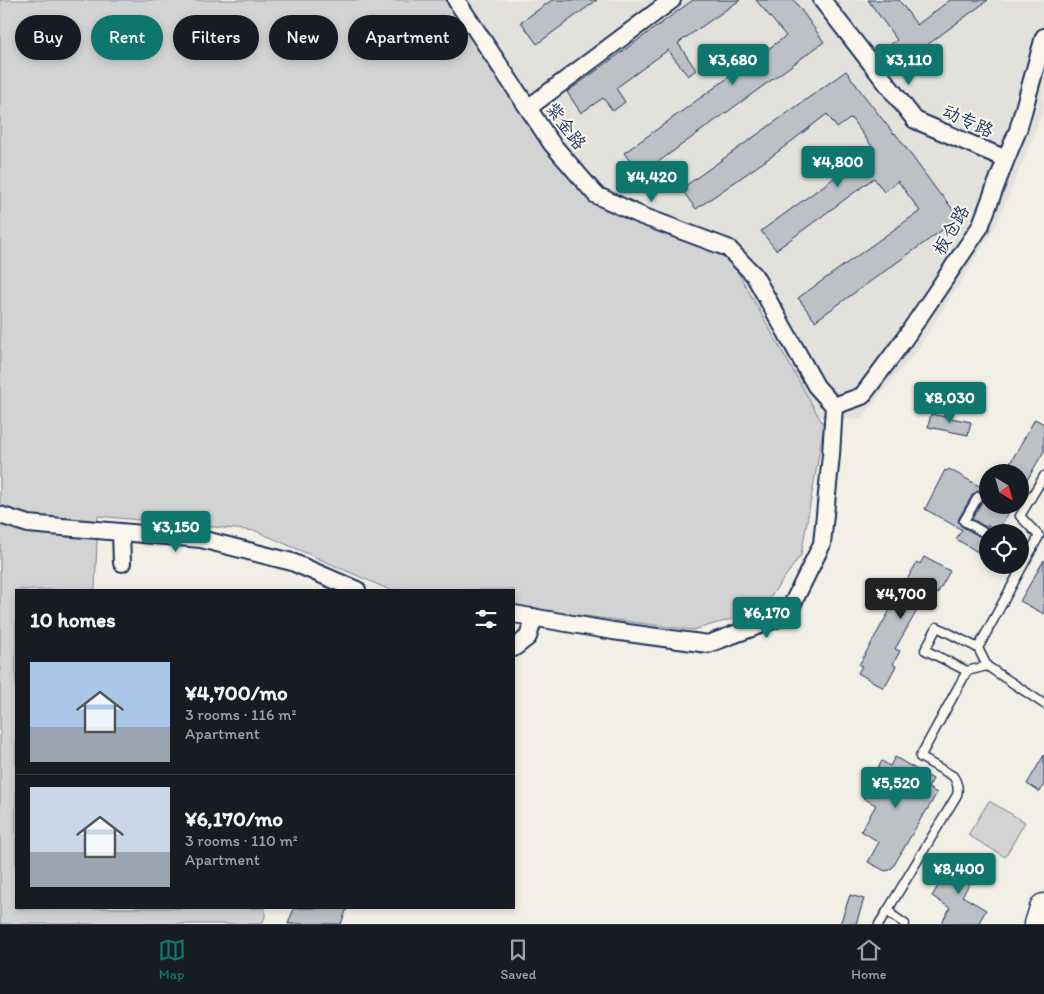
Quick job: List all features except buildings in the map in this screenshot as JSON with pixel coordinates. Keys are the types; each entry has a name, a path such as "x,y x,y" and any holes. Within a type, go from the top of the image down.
{"highway":[{"path":"1038,924 1044,908"}],"street":[{"name":"紫金路","path":"456,0 552,144 596,195 642,216 728,248 754,275 816,386 834,406"},
{"path":"528,108 672,0"},
{"name":"动专路","path":"822,0 915,120 1006,159"},
{"name":"板仓路","path":"834,406 862,396 903,342 980,227 1018,130 1044,37"},
{"path":"515,614 708,644 787,615 822,544 834,406"},
{"path":"0,515 28,524 201,539 292,562 355,589"},
{"path":"121,532 122,563"},
{"path":"515,647 528,637 534,617"}],"lane":[{"path":"1029,550 1041,536 1020,516 1044,476"},
{"path":"978,497 964,521 979,530"},
{"path":"978,648 1015,574"},
{"path":"987,666 967,671 925,650 937,627 978,648 987,666 1044,704"},
{"path":"879,924 957,795 958,785 953,776 920,757 967,671"},
{"path":"889,908 892,915 905,924"}],"shaded area":[{"path":"0,0 451,0 462,15 348,15 348,60 468,60 468,23 597,201 731,260 824,426 801,555 760,611 693,630 515,607 515,589 388,589 256,531 98,516 95,589 15,589 15,909 265,909 265,917 262,924 0,924"},
{"path":"426,0 1044,0 1044,110 996,226 919,347 860,420 809,414 581,215 468,58 468,15 437,15"},
{"path":"989,801 1025,822 1005,857 968,835"}]}
